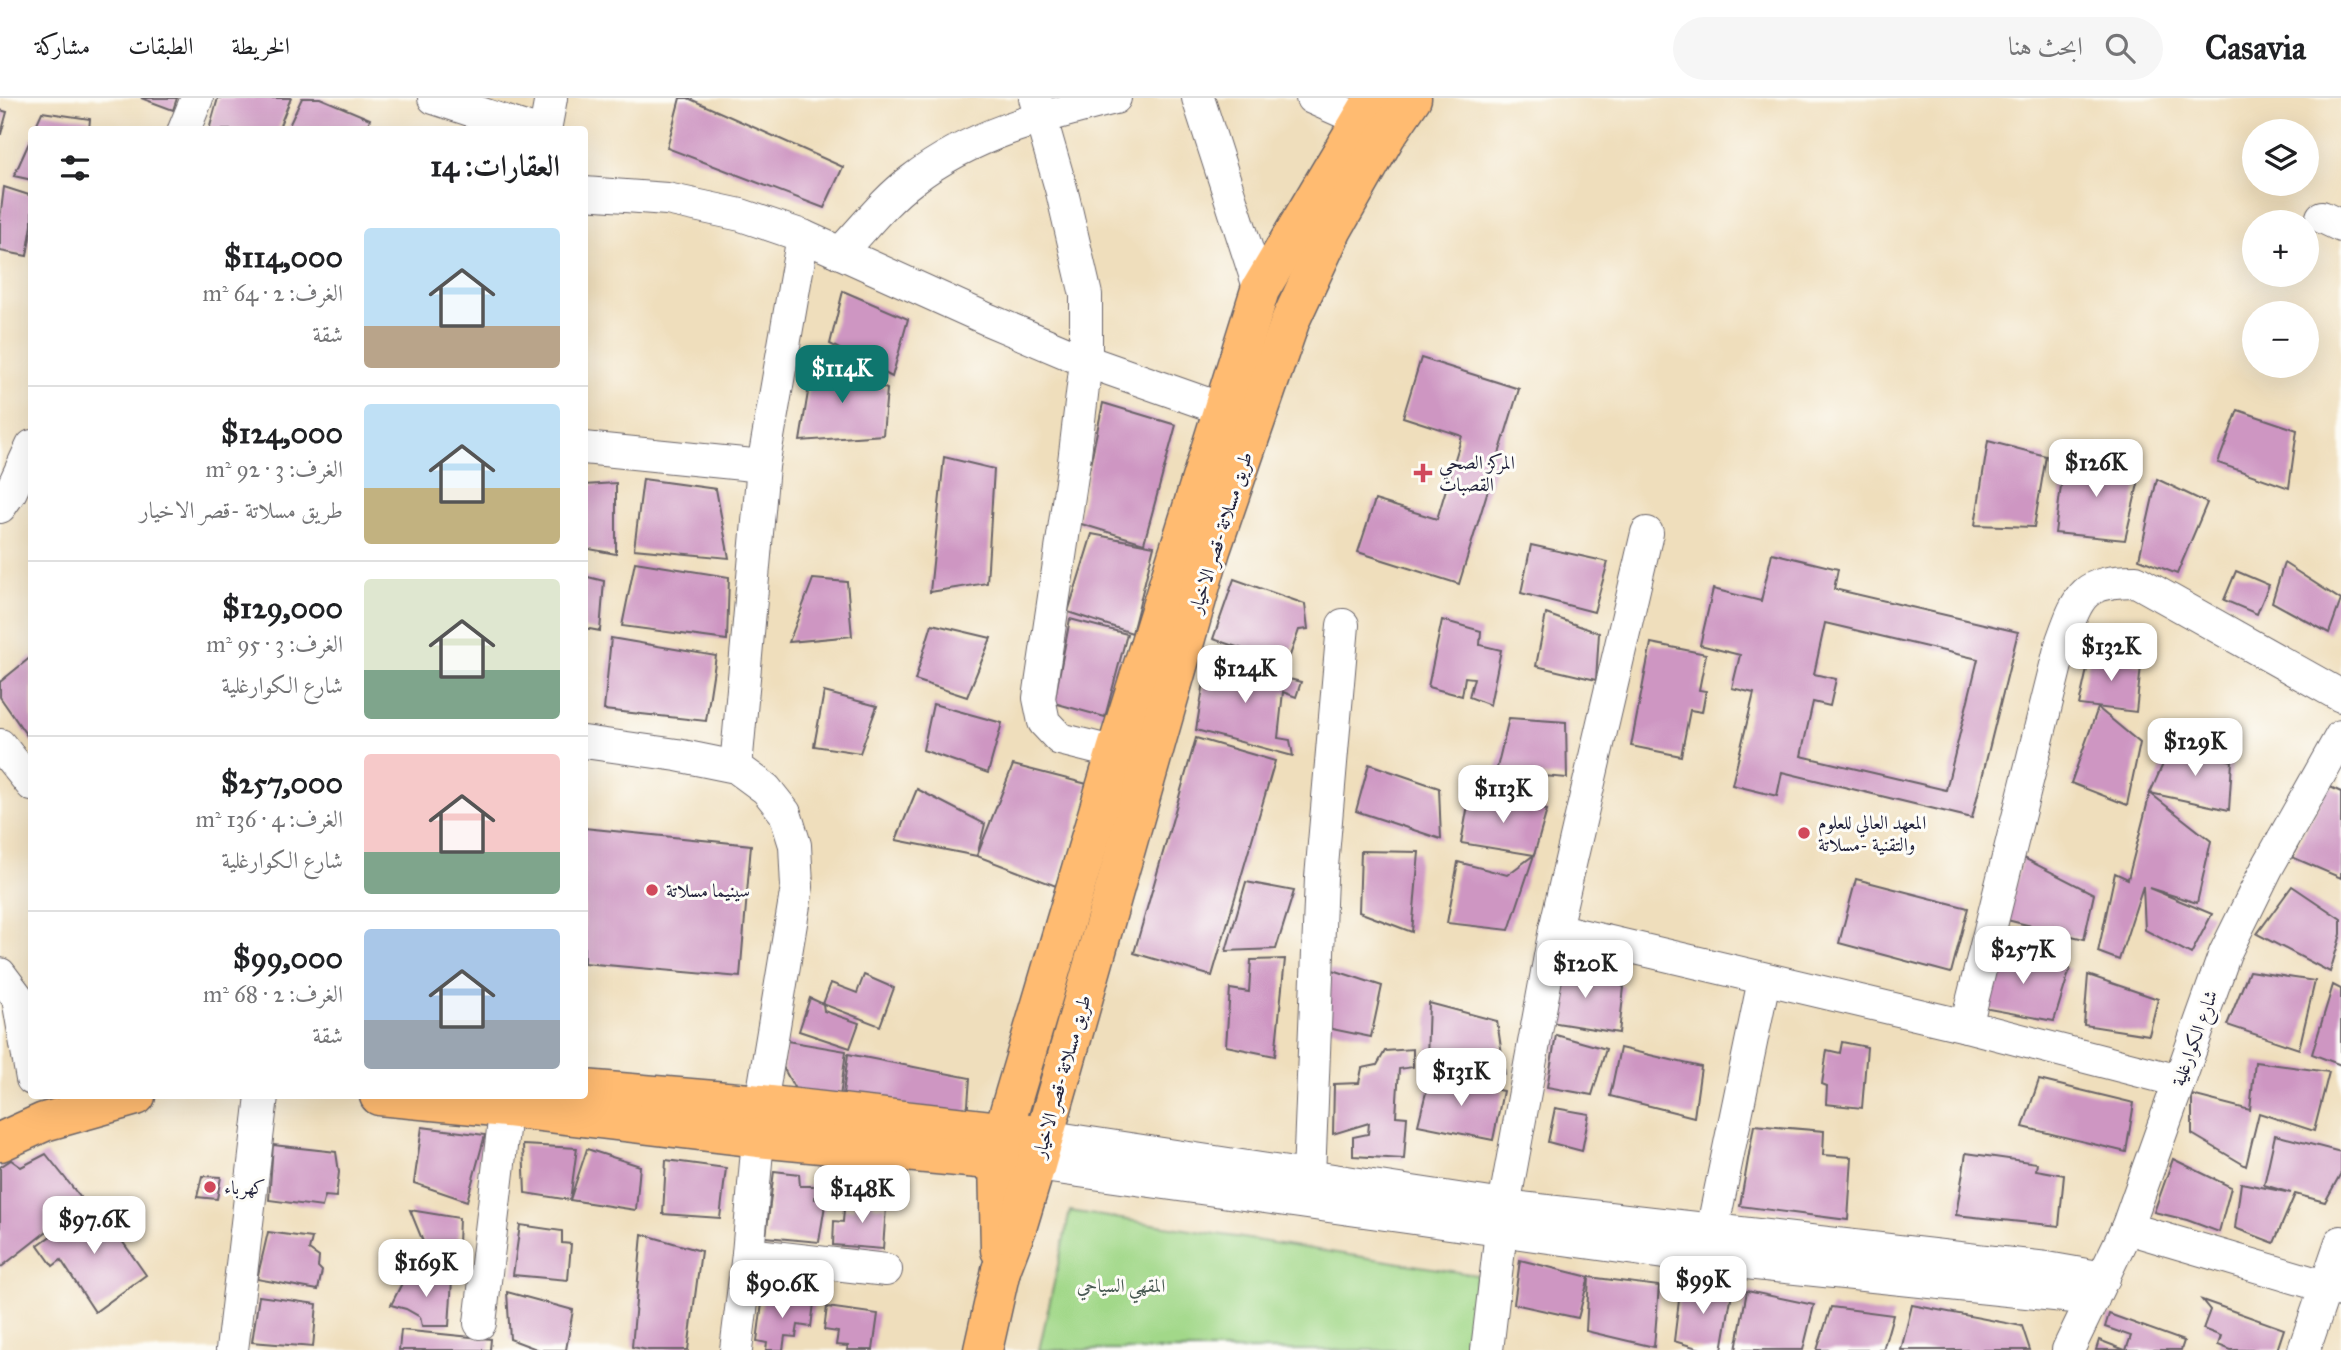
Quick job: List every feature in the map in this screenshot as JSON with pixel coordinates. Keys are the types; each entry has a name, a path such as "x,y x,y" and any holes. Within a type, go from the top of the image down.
{"main road":[{"name":"طريق مسلاتة -قصر الاخيار","path":"1001,1270 1017,1228 1040,1150 1134,757 1211,550 1240,414 1292,319 1334,229 1373,118 1412,98"},
{"path":"1240,414 1260,290 1373,118"},
{"path":"983,1350 1001,1270 1000,1147 1134,757"},
{"path":"588,1090 759,1121"},
{"path":"0,1113 28,1097"},
{"path":"0,1142 44,1122 125,1099"},
{"path":"443,1099 759,1121 1040,1150"}],"street":[{"path":"186,126 197,98"},
{"path":"434,98 519,126"},
{"path":"546,126 551,98"},
{"path":"839,253 910,181 959,148 1039,107 1115,98"},
{"path":"1198,98 1260,290"},
{"path":"1312,98 1373,118"},
{"path":"1039,107 1086,295 1086,361 1074,462 1038,698 1044,722 1060,739 1134,757"},
{"path":"588,192 667,199 741,215 803,236 1086,361 1240,414"},
{"path":"736,767 763,466 803,236"},
{"path":"588,447 763,466"},
{"path":"0,507 11,491 28,455"},
{"path":"1487,1350 1503,1217 1555,929 1647,533"},
{"path":"1966,1026 2062,641 2074,608 2090,587 2117,581 2136,581 2341,696"},
{"path":"1309,1176 1321,878 1343,625"},
{"name":"شارع الكوارغلية","path":"2068,1350 2127,1228 2225,953 2267,868 2341,736"},
{"path":"588,743 677,755 736,767 766,789 785,813 795,845 797,887 759,1121 748,1254 736,1350"},
{"path":"0,745 28,780"},
{"path":"1555,929 1966,1026 2179,1081"},
{"path":"1712,1231 1764,980"},
{"path":"17,985 28,1047"},
{"path":"232,1350 262,1099"},
{"path":"480,1323 507,1102"},
{"path":"1040,1150 1309,1176 1707,1259 2098,1289"},
{"path":"1040,1150 1503,1217 1712,1231 2047,1268 2098,1289"},
{"path":"2127,1228 2333,1289"},
{"path":"2304,1350 2333,1289 2341,1242"},
{"path":"748,1254 886,1270"}],"green space":[{"name":"المقهي السياحي","path":"1070,1211 1477,1275 1466,1350 1039,1350"}],"building":[{"path":"141,98 177,98 173,110"},
{"path":"218,98 291,98 280,126 210,126"},
{"path":"302,98 320,98 370,119 367,126 289,126"},
{"path":"680,98 688,98 843,167 824,208 667,148"},
{"path":"0,110 7,112 1,134 0,134"},
{"path":"42,112 90,119 89,126 36,126"},
{"path":"28,145 28,179 14,176"},
{"path":"4,187 28,195 27,256 0,251"},
{"path":"843,291 908,319 892,377 830,344"},
{"path":"814,356 887,389 883,435 800,441"},
{"path":"1421,358 1519,389 1459,584 1358,552 1375,500 1437,519 1462,436 1403,417"},
{"path":"1103,403 1176,425 1144,543 1078,523"},
{"path":"2238,410 2297,430 2289,488 2218,463"},
{"path":"1988,441 2046,456 2034,527 1975,525"},
{"path":"2065,454 2141,471 2125,540 2055,533"},
{"path":"944,457 994,469 987,583 930,592"},
{"path":"643,479 716,489 729,558 634,549"},
{"path":"2157,479 2207,503 2177,574 2139,559"},
{"path":"616,483 616,554 588,549 588,485"},
{"path":"1092,534 1154,546 1132,633 1068,612"},
{"path":"1531,545 1608,562 1594,612 1521,593"},
{"path":"1772,553 1838,569 1834,589 2018,632 1972,818 1782,772 1777,796 1732,785 1754,693 1732,688 1740,655 1700,645 1713,589 1761,601","holes":["1825,623 1978,659 1946,790 1801,756 1813,702 1830,706 1836,679 1814,674"]},
{"path":"635,562 729,577 727,640 622,626"},
{"path":"2284,563 2341,600 2329,633 2272,602"},
{"path":"2236,571 2269,585 2257,614 2224,600"},
{"path":"588,577 604,581 600,631 588,629"},
{"path":"813,579 847,582 852,636 789,642"},
{"path":"1234,579 1305,604 1308,629 1299,630 1287,664 1213,639"},
{"path":"1546,614 1599,633 1596,680 1536,666"},
{"path":"1070,619 1127,634 1105,717 1054,703"},
{"path":"1442,620 1481,631 1480,645 1501,650 1490,705 1469,697 1474,678 1465,677 1462,696 1428,687"},
{"path":"932,624 991,638 967,697 915,680"},
{"path":"611,638 716,656 706,721 604,710"},
{"path":"1651,643 1706,654 1699,690 1706,691 1702,712 1690,710 1681,756 1631,746"},
{"path":"2092,647 2141,666 2136,712 2079,705"},
{"path":"1208,658 1301,682 1296,697 1283,692 1278,738 1290,740 1293,756 1196,730"},
{"path":"28,659 28,737 0,697 0,682"},
{"path":"824,692 877,706 860,753 814,746"},
{"path":"933,704 1002,723 988,773 923,750"},
{"path":"2098,708 2140,743 2127,805 2071,783"},
{"path":"1509,718 1566,722 1567,778 1496,772"},
{"path":"1196,738 1275,761 1212,976 1134,953"},
{"path":"2172,744 2232,761 2229,810 2150,793"},
{"path":"1369,764 1439,788 1441,839 1356,811"},
{"path":"1013,765 1087,784 1056,886 977,856"},
{"path":"2328,786 2341,792 2341,878 2292,857"},
{"path":"917,789 985,824 977,856 896,840"},
{"path":"2150,793 2211,841 2197,903 2149,888 2212,914 2191,954 2145,930 2143,886 2119,960 2098,952 2115,873 2128,879"},
{"path":"1470,794 1547,810 1534,855 1461,843"},
{"path":"588,828 751,845 740,977 588,963"},
{"path":"1361,851 1419,852 1412,932 1359,912"},
{"path":"1534,855 1509,930 1447,923 1458,862 1507,875"},
{"path":"2022,857 2094,894 2084,939 2007,920"},
{"path":"1856,879 1968,908 1951,973 1839,943"},
{"path":"1246,882 1294,891 1276,949 1226,951"},
{"path":"2292,886 2341,919 2341,934 2330,972 2257,934"},
{"path":"1985,949 2070,969 2054,1021 1983,1008"},
{"path":"1570,958 1624,987 1619,1033 1538,1020"},
{"path":"1285,959 1275,1056 1226,1046 1230,989 1249,992 1251,960"},
{"path":"1330,969 1382,986 1371,1037 1327,1028"},
{"path":"2249,971 2315,981 2299,1049 2227,1025"},
{"path":"864,975 894,988 880,1026 823,1004 831,983 857,993"},
{"path":"2088,975 2158,999 2149,1035 2084,1025"},
{"path":"2333,985 2341,989 2341,1065 2312,1054"},
{"path":"810,998 823,1004 824,1011 859,1023 850,1048 799,1031"},
{"path":"1429,1003 1497,1021 1505,1074 1427,1059"},
{"path":"1556,1035 1606,1049 1592,1095 1547,1087"},
{"path":"787,1041 846,1051 840,1097 796,1091 783,1067"},
{"path":"1842,1042 1867,1047 1862,1108 1826,1104 1827,1086 1822,1084 1827,1050 1840,1053"},
{"path":"1620,1048 1701,1067 1694,1117 1610,1096"},
{"path":"1413,1049 1413,1067 1399,1069 1396,1116 1407,1117 1404,1159 1353,1156 1353,1137 1368,1134 1369,1123 1333,1134 1334,1084 1359,1083 1362,1068 1377,1065 1385,1051"},
{"path":"848,1054 970,1078 967,1118 843,1094"},
{"path":"2255,1062 2329,1072 2314,1131 2259,1113 2246,1166 2192,1134 2192,1095 2250,1110"},
{"path":"1430,1076 1503,1091 1493,1140 1418,1125"},
{"path":"2039,1080 2134,1103 2126,1152 2023,1127"},
{"path":"1555,1108 1589,1114 1582,1151 1548,1142"},
{"path":"1754,1125 1824,1131 1823,1155 1852,1157 1848,1220 1740,1206"},
{"path":"422,1127 485,1135 467,1201 414,1183"},
{"path":"2275,1135 2341,1152 2341,1173 2325,1202 2295,1194 2274,1243 2235,1228 2241,1183 2291,1193 2264,1185"},
{"path":"273,1145 336,1152 339,1172 336,1197 325,1196 322,1207 269,1200"},
{"path":"523,1145 577,1148 570,1200 525,1193"},
{"path":"587,1149 640,1166 636,1210 570,1200"},
{"path":"1966,1153 2037,1163 2036,1170 2064,1175 2059,1226 1956,1215"},
{"path":"46,1154 84,1202 0,1268 0,1167 11,1160 21,1167"},
{"path":"2173,1159 2231,1187 2219,1232 2154,1212"},
{"path":"666,1160 726,1168 720,1218 663,1214"},
{"path":"774,1171 799,1174 800,1186 816,1186 815,1199 826,1199 819,1242 766,1237"},
{"name":"كهرباء","path":"202,1176 221,1177 217,1199 197,1197"},
{"path":"855,1193 874,1195 873,1206 886,1207 883,1249 833,1245 834,1221 843,1222 844,1209 854,1209"},
{"path":"102,1200 119,1222 113,1228 146,1275 95,1312 61,1260 53,1266 38,1245"},
{"path":"410,1210 459,1218 457,1270 435,1271"},
{"path":"520,1225 562,1231 562,1243 571,1244 568,1280 513,1275"},
{"path":"268,1232 312,1238 309,1250 319,1257 318,1267 322,1271 318,1290 257,1279"},
{"path":"642,1234 701,1251 688,1350 648,1350 632,1347"},
{"path":"1520,1260 1589,1277 1578,1318 1514,1304"},
{"path":"413,1275 452,1280 449,1326 422,1326 420,1317 391,1305 403,1281"},
{"path":"1589,1277 1659,1286 1654,1347 1586,1331"},
{"path":"1681,1284 1733,1287 1722,1350 1704,1350 1674,1341"},
{"path":"1747,1291 1814,1305 1803,1350 1736,1350"},
{"path":"507,1292 573,1310 566,1350 539,1350 510,1339"},
{"path":"259,1296 317,1304 313,1347 252,1342"},
{"path":"763,1296 814,1303 811,1327 798,1325 796,1337 785,1336 783,1350 766,1350 767,1343 757,1341"},
{"path":"2202,1300 2284,1329 2277,1350 2231,1350 2218,1345 2221,1336 2203,1329 2210,1310"},
{"path":"1912,1305 2022,1326 2030,1350 1901,1350"},
{"path":"827,1307 878,1314 873,1350 847,1350 848,1346 836,1345 838,1332 824,1330"},
{"path":"1831,1307 1893,1315 1883,1350 1817,1350"},
{"path":"2109,1314 2184,1341 2181,1350 2126,1350 2131,1336 2105,1327"},
{"path":"401,1330 491,1339 490,1350 399,1350"},
{"path":"2099,1340 2125,1350 2096,1350"}],"place":[{"name":"المركز الصحي القصبات","path":"1423,473"},
{"name":"المعهد العالي للعلوم والتقنية -مسلاتة","path":"1804,833"},
{"name":"سينيما مسلاتة","path":"652,890"},
{"name":"كهرباء","path":"210,1187"}]}
